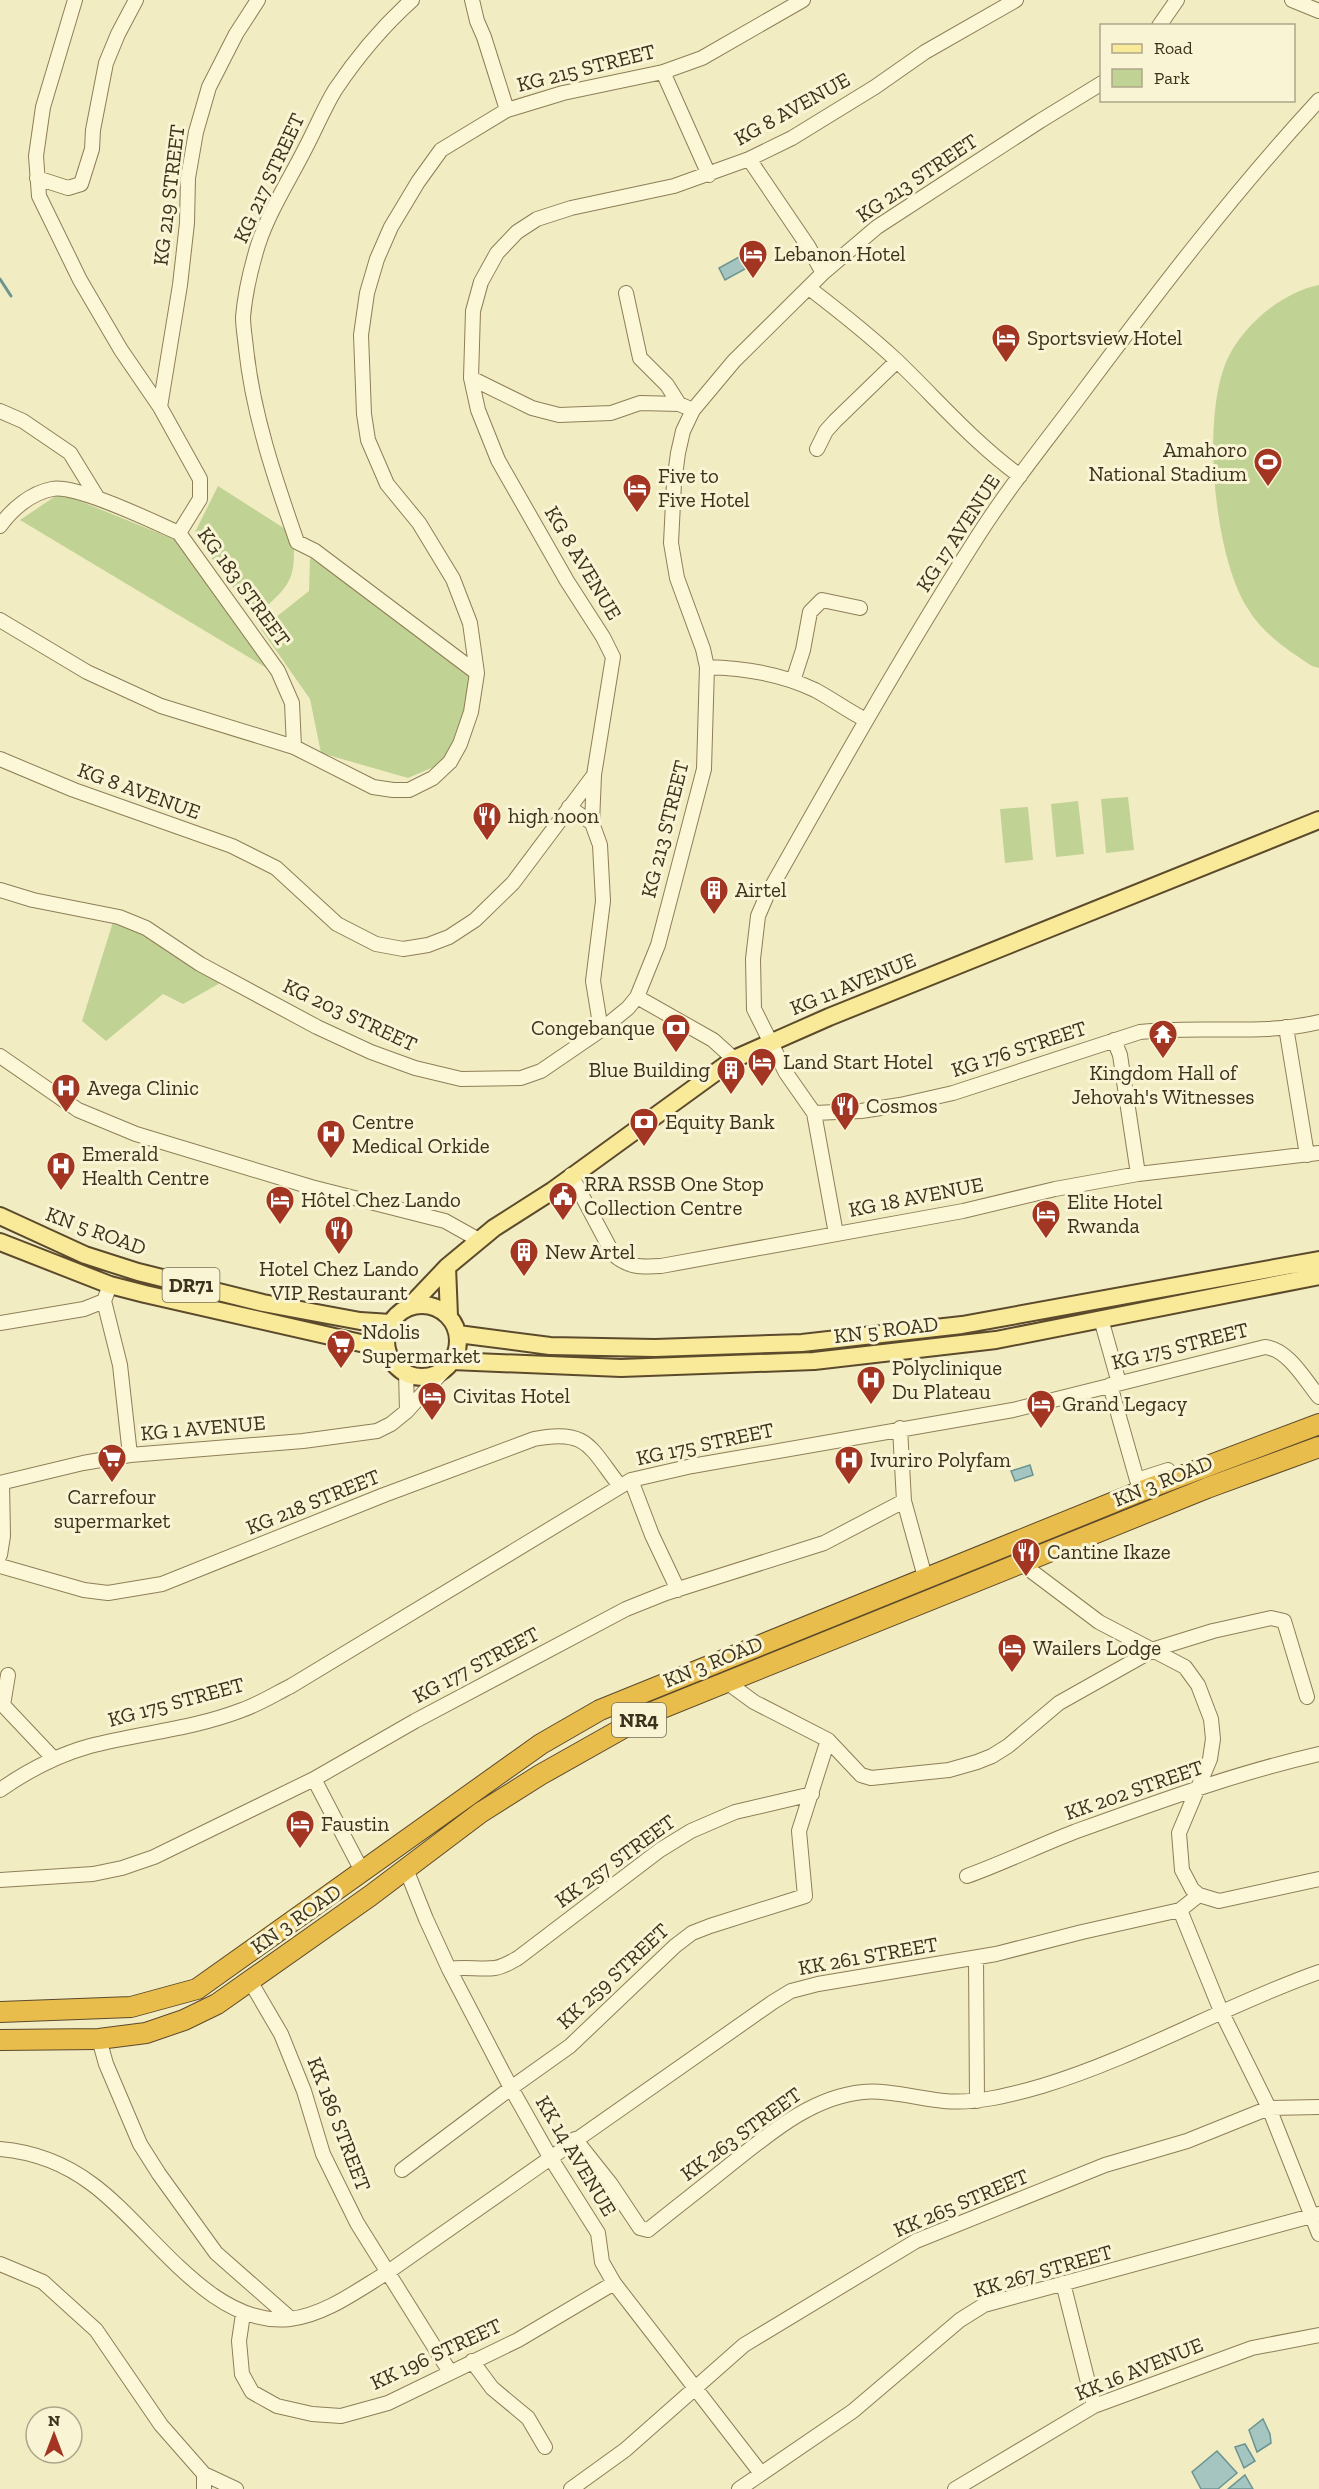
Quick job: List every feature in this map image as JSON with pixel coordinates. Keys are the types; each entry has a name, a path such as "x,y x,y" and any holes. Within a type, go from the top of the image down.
{"highway":[{"name":"KN 3 ROAD","path":"0,2012 131,2007 197,1989 541,1744 600,1710 1171,1480 1319,1424"},
{"name":"KN 3 ROAD","path":"0,2040 99,2039 146,2033 184,2020 217,2004 250,1981 480,1813 540,1775 650,1713 1207,1488 1319,1447"},
{"path":"600,1710 617,1731"}],"main road":[{"name":"KG 11 AVENUE","path":"409,1307 447,1267 479,1240 552,1191 734,1059 1319,820"},
{"name":"KN 5 ROAD","path":"0,1216 85,1255 138,1272 263,1303 360,1321 391,1323"},
{"name":"KN 5 ROAD","path":"0,1242 110,1285 257,1321 387,1349"},
{"name":"KN 5 ROAD","path":"458,1334 569,1346 738,1347 802,1343 962,1325 1319,1260"},
{"path":"447,1267 449,1316 458,1334 458,1343 449,1364 427,1376 406,1372 398,1366 387,1349 386,1340 391,1323 399,1314 409,1307 430,1306 449,1316"},
{"name":"KN 5 ROAD","path":"449,1364 621,1368 814,1361 996,1340 1319,1276"}],"street":[{"name":"KG 183 STREET","path":"75,0 43,107 36,156 39,196 80,280 121,350 160,407 200,479 200,499 179,533 279,671 292,703 294,747"},
{"path":"37,178 68,188 81,184 92,149 93,130 106,63 136,0"},
{"name":"KG 219 STREET","path":"160,407 188,224 189,178 195,132 209,87 236,34 258,0"},
{"name":"KG 217 STREET","path":"412,0 384,25 334,92 258,244 249,278 243,318 249,377 255,406 278,488 297,542 315,551 477,673"},
{"path":"472,0 507,110"},
{"name":"KG 215 STREET","path":"294,747 373,787 409,790 433,778 450,762 460,744 471,712 477,673 470,623 453,579 418,523 387,484 368,440 364,414 361,335 367,293 377,259 391,227 418,182 441,150 507,110 563,93 663,72 702,58 803,0"},
{"name":"KG 8 AVENUE","path":"0,759 74,790 232,846 276,868 337,924 376,944 403,949 428,945 449,937 475,920 513,883 594,775 613,657 498,460 478,410 471,378 473,311 481,282 498,254 517,232 537,219 571,208 674,186 749,159 792,138 875,87 925,52 1016,0"},
{"path":"1160,24 1177,0"},
{"path":"1292,0 1315,6"},
{"path":"663,72 709,174"},
{"name":"KG 213 STREET","path":"637,997 658,945 704,769 707,667 703,649 677,578 671,543 678,453 683,431 693,410 734,362 823,273 878,227 1100,84"},
{"name":"KG 17 AVENUE","path":"771,1042 754,1008 753,959 758,916 772,885 866,720 975,541 1020,476 1175,269 1250,177 1319,99"},
{"path":"749,159 796,227 823,273"},
{"path":"809,288 852,320 897,361 990,454 1020,476"},
{"path":"626,294 640,358 667,385 679,404"},
{"path":"816,449 826,431 835,421 897,361"},
{"path":"471,378 532,408 559,415 610,413 640,403 679,404 693,410"},
{"path":"0,411 23,421 70,453 97,497"},
{"path":"0,526 9,512 35,495 54,488 97,497 179,533"},
{"path":"793,681 803,650 810,612 814,607 822,600 860,608"},
{"path":"0,620 87,672 161,706 294,747"},
{"path":"707,667 761,673 793,681 814,690 866,720"},
{"path":"594,775 592,823 600,845 603,901 593,981 601,1030"},
{"path":"569,807 592,823"},
{"name":"KG 203 STREET","path":"0,890 33,900 119,917 146,928 200,964 317,1027 371,1052 415,1068 461,1079 521,1078 541,1071 601,1030 628,1008 637,997"},
{"path":"637,997 713,1040 734,1059"},
{"name":"KG 176 STREET","path":"814,1113 861,1111 953,1093 1140,1032 1173,1028 1286,1027 1319,1022"},
{"path":"1286,1027 1313,1154"},
{"path":"1114,1041 1120,1055 1138,1174"},
{"path":"771,1042 786,1073 814,1113 836,1234"},
{"path":"0,1056 78,1110 136,1134 311,1187 445,1221 479,1240"},
{"name":"KG 18 AVENUE","path":"572,1175 613,1254 623,1264 638,1267 661,1266 963,1211 1055,1189 1138,1174 1313,1154"},
{"path":"110,1285 104,1301 120,1365 130,1455"},
{"path":"0,1323 84,1309 104,1301"},
{"path":"1101,1319 1137,1480 1167,1470 1171,1480"},
{"name":"KG 175 STREET","path":"0,1790 15,1779 54,1759 89,1746 184,1726 241,1711 272,1696 626,1483 692,1466 1013,1410 1265,1347 1276,1348 1285,1356 1319,1397"},
{"name":"KG 1 AVENUE","path":"1,1483 83,1463 130,1455 377,1431 391,1424 407,1411 449,1364"},
{"path":"406,1372 407,1411"},
{"path":"900,1428 904,1501 925,1578"},
{"name":"KG 218 STREET","path":"0,1566 84,1590 108,1593 162,1584 384,1495 534,1439 555,1435 571,1436 585,1441 626,1483 678,1590"},
{"path":"0,1555 3,1536 1,1483"},
{"name":"KG 177 STREET","path":"0,1880 93,1874 122,1868 154,1857 314,1779 415,1721 626,1609 824,1543 904,1501"},
{"path":"1022,1564 1099,1622 1155,1649 1185,1667 1192,1676 1211,1719 1213,1739 1210,1759 1179,1833 1182,1870 1195,1892 1219,1901 1231,1900 1319,1879"},
{"path":"728,1683 754,1702 828,1740 861,1774 871,1778 907,1776 968,1765 992,1756 1059,1703 1155,1649 1213,1631 1277,1619 1284,1621 1307,1697"},
{"path":"8,1675 3,1705 54,1759"},
{"name":"KK 259 STREET","path":"511,2088 570,2046 675,1946 692,1933 805,1896 800,1831 828,1740"},
{"name":"KK 202 STREET","path":"967,1876 1016,1858 1072,1833 1196,1790 1276,1764 1319,1754"},
{"path":"314,1779 362,1871"},
{"name":"KK 257 STREET","path":"449,1969 465,1966 495,1968 507,1964 660,1850 691,1831 746,1809 812,1794"},
{"name":"KK 14 AVENUE","path":"406,1869 449,1969 511,2088 550,2157 598,2233 602,2262 614,2283 760,2472"},
{"name":"KK 261 STREET","path":"291,2319 320,2310 388,2272 575,2139 791,1991 818,1984 976,1958 1180,1910 1195,1892"},
{"path":"1180,1910 1221,2011 1269,2108 1315,2215 1319,2234"},
{"path":"976,1958 977,2101"},
{"name":"KK 263 STREET","path":"575,2139 610,2183 627,2211 644,2230 648,2230 767,2136 803,2112 835,2096 865,2091 946,2101 977,2101 1053,2082 1149,2046 1221,2011 1319,1972"},
{"name":"KK 186 STREET","path":"250,1981 281,2034 304,2091 323,2154 357,2223 450,2372"},
{"path":"99,2039 106,2064 140,2144 159,2174 216,2253 291,2319"},
{"path":"402,2170 511,2088"},
{"path":"1269,2108 1319,2107"},
{"name":"KK 265 STREET","path":"570,2489 625,2450 744,2345 916,2241 1106,2165 1187,2141 1269,2108"},
{"path":"0,2149 41,2155 94,2184 162,2251 216,2298 243,2314 269,2319 291,2319"},
{"name":"KK 267 STREET","path":"739,2489 760,2472 853,2411 960,2320 984,2305 1125,2269 1315,2215"},
{"path":"0,2264 44,2282 96,2330 161,2425 204,2474 236,2489"},
{"name":"KK 196 STREET","path":"243,2314 239,2342 242,2374 252,2392 277,2406 312,2414 341,2416 388,2403 518,2340 614,2283"},
{"path":"1063,2283 1094,2406"},
{"name":"KK 16 AVENUE","path":"955,2489 1094,2406 1252,2348 1319,2335"},
{"path":"472,2361 492,2388 528,2418 545,2447"},
{"path":"204,2474 204,2489"}],"green space":[{"name":"Amahoro National Stadium","path":"1319,285 1319,668 1312,666 1285,648 1261,627 1236,586 1220,523 1213,451 1219,385 1234,347 1242,335 1265,312 1291,295"},
{"path":"218,486 293,534 294,563 288,582 283,590 255,617 194,534"},
{"path":"60,493 176,540 275,673 20,520"},
{"path":"310,558 476,667 457,757 408,778 321,753 310,699 261,629 309,591"},
{"path":"1128,797 1134,850 1106,853 1101,799"},
{"path":"1078,801 1084,854 1056,857 1051,804"},
{"path":"1028,807 1033,860 1005,863 1000,809"},
{"path":"113,922 140,928 222,982 183,1004 163,994 106,1041 82,1021"}],"water":[{"path":"739,257 745,269 725,280 719,268"},
{"path":"1030,1465 1033,1475 1015,1481 1011,1471"},
{"path":"1263,2419 1270,2434 1271,2443 1257,2452 1249,2430"},
{"path":"1245,2444 1255,2461 1244,2468 1235,2447"},
{"path":"1217,2451 1237,2473 1218,2489 1201,2489 1192,2472"},
{"path":"1245,2475 1253,2489 1228,2489"}],"waterway":[{"path":"0,279 11,296"}],"place":[{"name":"Lebanon Hotel","path":"753,280"},
{"name":"Sportsview Hotel","path":"1006,364"},
{"name":"Amahoro National Stadium","path":"1268,488"},
{"name":"Five to Five Hotel","path":"637,514"},
{"name":"high noon","path":"487,842"},
{"name":"Airtel","path":"714,916"},
{"name":"Congebanque","path":"676,1054"},
{"name":"Kingdom Hall of Jehovah's Witnesses","path":"1163,1060"},
{"name":"Land Start Hotel","path":"762,1088"},
{"name":"Blue Building","path":"731,1096"},
{"name":"Avega Clinic","path":"66,1114"},
{"name":"Cosmos","path":"845,1132"},
{"name":"Equity Bank","path":"644,1148"},
{"name":"Centre Medical Orkide","path":"331,1160"},
{"name":"Emerald Health Centre","path":"61,1192"},
{"name":"RRA RSSB One Stop Collection Centre","path":"563,1222"},
{"name":"Hôtel Chez Lando","path":"280,1226"},
{"name":"Elite Hotel Rwanda","path":"1046,1240"},
{"name":"Hotel Chez Lando VIP Restaurant","path":"339,1256"},
{"name":"New Artel","path":"524,1278"},
{"name":"Ndolis Supermarket","path":"341,1370"},
{"name":"Polyclinique Du Plateau","path":"871,1406"},
{"name":"Civitas Hotel","path":"432,1422"},
{"name":"Grand Legacy","path":"1041,1430"},
{"name":"Carrefour supermarket","path":"112,1484"},
{"name":"Ivuriro Polyfam","path":"849,1486"},
{"name":"Cantine Ikaze","path":"1026,1578"},
{"name":"Wailers Lodge","path":"1012,1674"},
{"name":"Faustin","path":"300,1850"}]}
